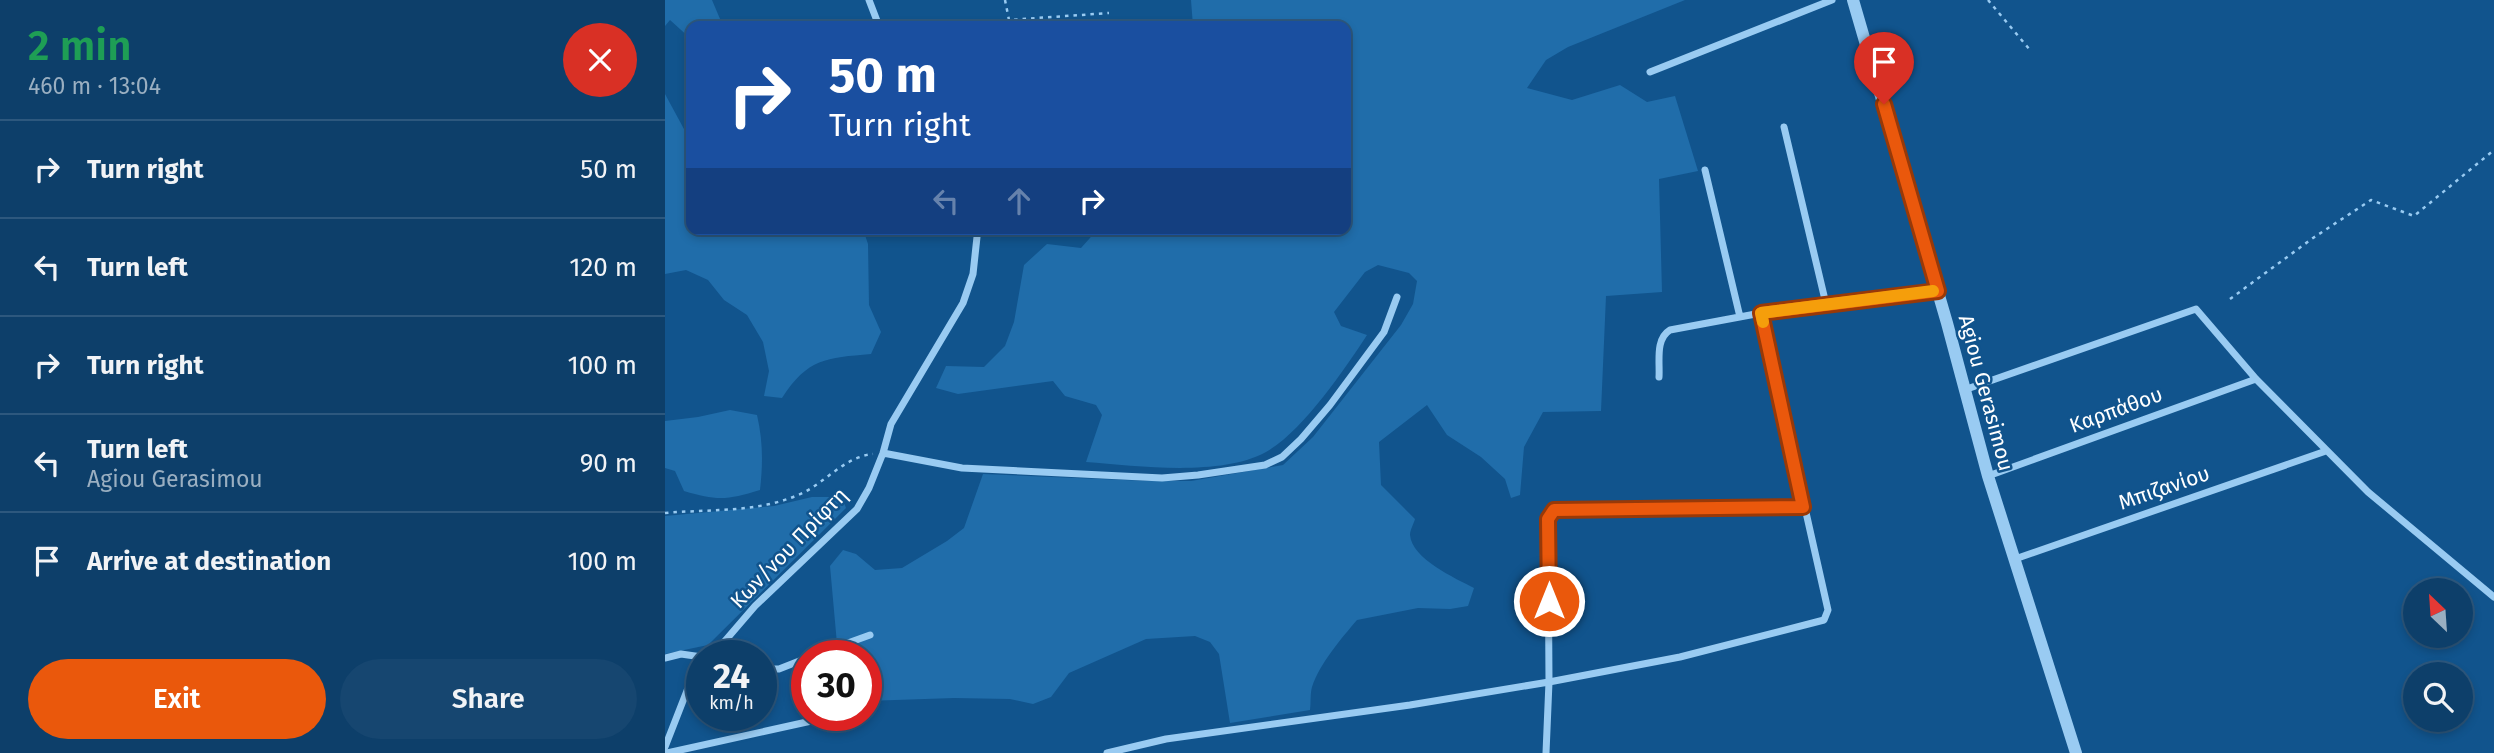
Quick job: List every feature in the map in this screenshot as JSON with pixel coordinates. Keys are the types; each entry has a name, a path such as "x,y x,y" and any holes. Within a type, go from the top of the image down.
{"street":[{"path":"869,0 877,21"},
{"path":"1650,72 1832,0"},
{"name":"Agiou Gerasimou","path":"1853,0 1938,291 1988,477 2076,753"},
{"path":"1784,127 1826,304"},
{"path":"1705,170 1740,317"},
{"name":"Κων/νου Πρίφτη","path":"726,640 755,606 857,509 883,453 891,424 963,303 973,274 976,235"},
{"path":"1659,377 1661,340 1669,330 1761,313 1938,291"},
{"path":"883,453 962,468 1161,478 1265,465 1282,457 1329,405 1384,332 1397,297"},
{"path":"1963,390 2196,309 2256,379 2368,492 2494,597"},
{"path":"1107,753 1166,739 1411,705 1549,682 1680,657 1824,620 1828,610 1761,313"},
{"name":"Καρπάθου","path":"1988,477 2256,379"},
{"name":"Μπιζανίου","path":"2015,559 2326,451"},
{"path":"1546,753 1549,682 1548,519 1551,512 1558,509 1803,507"},
{"path":"856,640 870,635"},
{"path":"665,658 686,654"},
{"path":"665,747 686,693"},
{"path":"667,753 791,726"}],"path":[{"path":"1005,0 1009,20 1109,13"},
{"path":"1987,0 2029,50"},
{"path":"2230,299 2313,238 2371,201 2414,216 2494,150"},
{"path":"665,513 740,509 775,503 810,489 857,457 883,453"}],"shaded area":[{"path":"665,0 712,0 721,21 686,21 686,34 670,20 665,26"},
{"path":"1191,0 1685,0 1568,47 1546,60 1527,88 1572,100 1620,85 1647,102 1675,96 1698,171 1659,179 1662,292 1606,296 1601,411 1543,412 1524,447 1520,495 1511,498 1505,479 1481,457 1447,435 1427,405 1379,442 1381,485 1415,519 1410,533 1413,544 1426,560 1474,588 1468,606 1450,609 1418,608 1357,620 1320,669 1312,687 1310,710 1230,723 1219,654 1210,642 1195,636 1146,639 1069,673 1051,697 1033,704 1010,699 882,700 882,640 837,640 830,566 843,550 856,554 875,570 902,568 964,528 983,474 1191,481 1283,465 1313,437 1401,325 1413,304 1417,281 1409,273 1378,265 1365,272 1334,312 1341,326 1367,335 1335,382 1280,443 1247,460 1226,465 1178,468 1086,462 1102,415 1096,405 1065,396 1053,381 958,394 936,388 946,366 984,367 1005,346 1014,322 1024,265 1047,244 1081,248 1093,235 1351,235 1351,21 1193,21"},
{"path":"665,94 686,133 686,235 865,235 868,244 869,305 881,332 871,354 819,362 801,375 782,398 764,396 769,371 763,342 747,315 724,300 708,280 686,270 665,274"},
{"path":"730,410 757,415 762,452 760,490 722,498 684,491 675,471 665,468 665,421"},
{"path":"812,497 831,497 843,500 846,508 713,640 686,640 686,650 665,654 665,516 774,506"}],"slow traffic":[{"path":"1763,322 1761,313 1933,291"}],"route":[{"path":"1549,601 1548,519 1554,510 1803,507 1761,313 1938,291 1884,104"}]}
